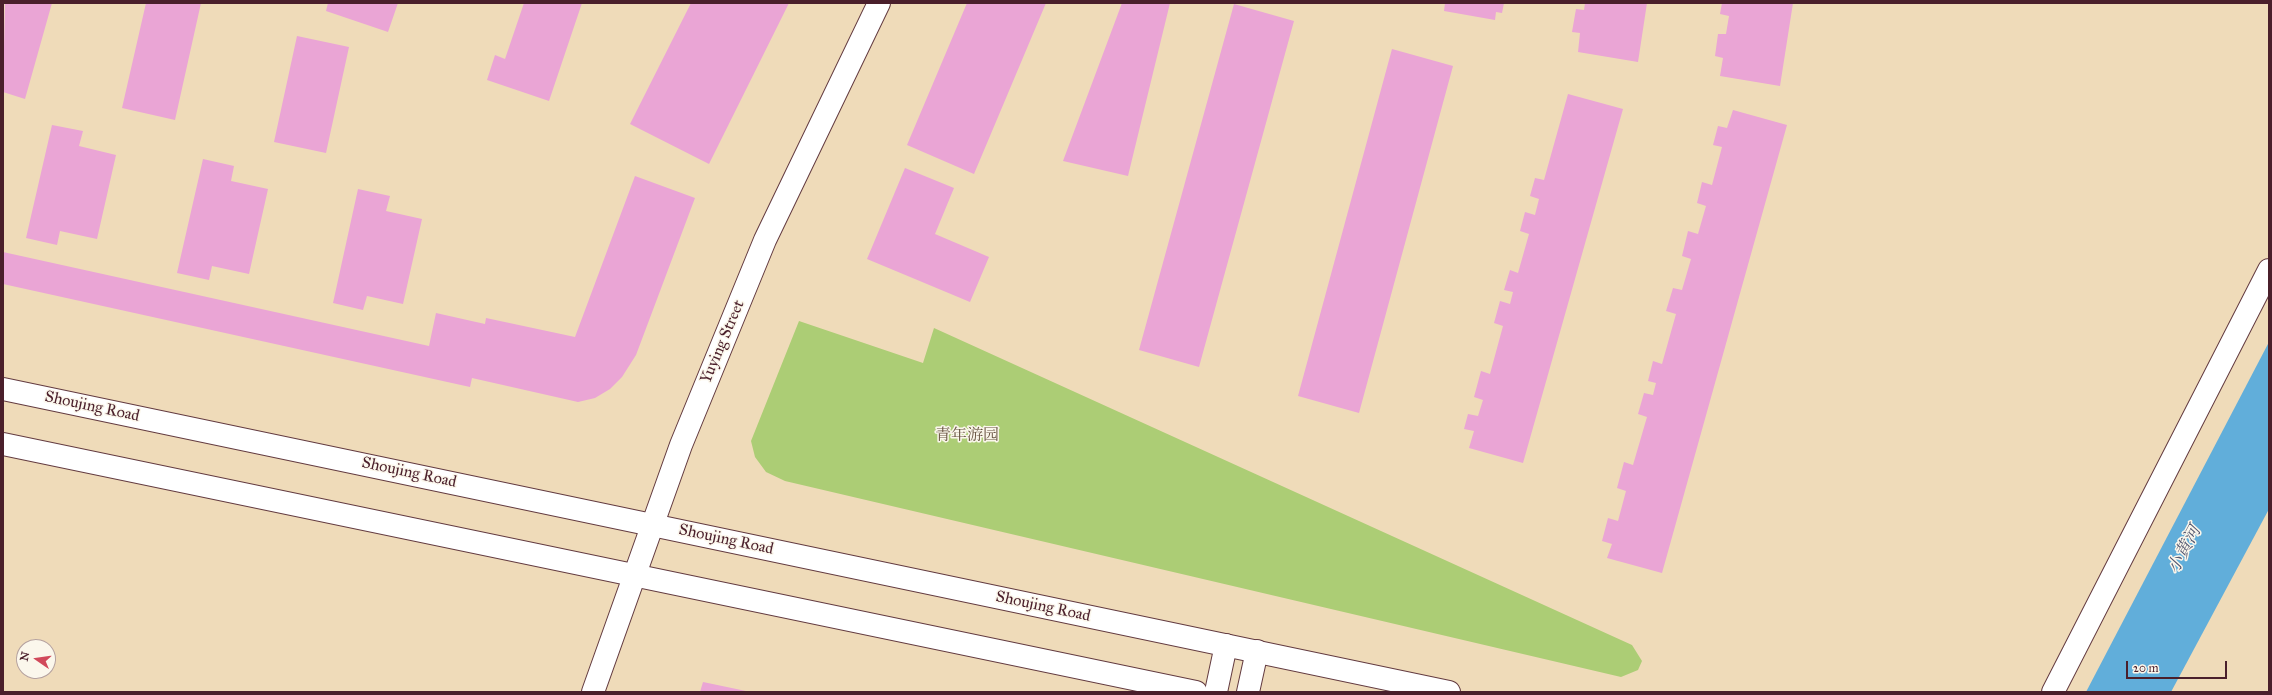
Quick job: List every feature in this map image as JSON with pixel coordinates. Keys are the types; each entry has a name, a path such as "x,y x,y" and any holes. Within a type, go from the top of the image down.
{"main road":[{"name":"Yuying Street","path":"593,692 681,444 765,240 879,3"},
{"path":"2054,692 2269,270"},
{"name":"Shoujing Road","path":"3,389 1449,692"},
{"path":"3,444 1196,692"},
{"path":"1216,692 1226,645"},
{"path":"1248,692 1257,652"}],"green space":[{"name":"青年游园","path":"799,321 923,363 934,328 1632,645 1642,661 1638,670 1621,677 785,481 766,472 755,457 751,441"}],"water":[{"name":"小黄河","path":"2269,342 2269,509 2171,692 2086,692"}],"building":[{"path":"5,3 52,3 25,99 3,92"},
{"path":"146,3 201,3 175,120 122,108"},
{"path":"328,3 398,3 388,32 326,11"},
{"path":"524,3 582,3 549,101 487,80 495,55 505,59"},
{"path":"691,3 789,3 709,164 630,124"},
{"path":"967,3 1046,3 974,174 907,145"},
{"path":"1122,3 1170,3 1128,176 1063,161"},
{"path":"1445,3 1504,3 1502,13 1496,12 1495,20 1444,11"},
{"path":"1585,3 1647,3 1638,62 1578,52 1580,33 1572,32 1576,9 1584,10"},
{"path":"1722,3 1793,3 1780,86 1720,76 1723,58 1715,56 1718,34 1726,34 1729,16 1720,14"},
{"path":"1234,4 1294,21 1199,367 1139,350"},
{"path":"297,36 349,47 326,153 274,142"},
{"path":"1392,49 1453,66 1359,413 1298,396"},
{"path":"1568,94 1623,109 1523,463 1469,448 1474,431 1464,429 1468,414 1478,416 1483,400 1474,397 1481,371 1490,374 1503,326 1494,323 1500,301 1510,304 1513,292 1504,290 1510,270 1518,273 1529,234 1520,231 1525,212 1535,215 1539,199 1530,196 1535,178 1544,180"},
{"path":"1733,110 1787,125 1662,573 1607,558 1612,544 1602,541 1608,518 1618,521 1626,491 1617,488 1624,462 1633,465 1647,417 1638,414 1644,393 1653,395 1656,383 1648,381 1653,361 1662,364 1676,314 1666,311 1673,288 1682,290 1691,259 1682,256 1688,231 1698,234 1706,206 1697,203 1702,182 1712,185 1722,147 1713,145 1718,126 1727,128"},
{"path":"52,125 83,131 79,146 116,155 97,239 60,231 57,245 26,238"},
{"path":"203,159 234,166 231,181 268,189 249,274 212,266 209,280 177,273"},
{"path":"905,168 954,188 935,234 989,257 970,302 867,259"},
{"path":"635,176 695,198 636,355 622,377 610,389 595,398 578,402 472,378 470,387 3,284 3,252 429,346 436,313 485,324 486,318 575,337"},
{"path":"358,189 390,196 386,211 422,219 403,304 367,296 363,310 333,303"},
{"path":"703,682 746,691 746,692 700,692"}]}
